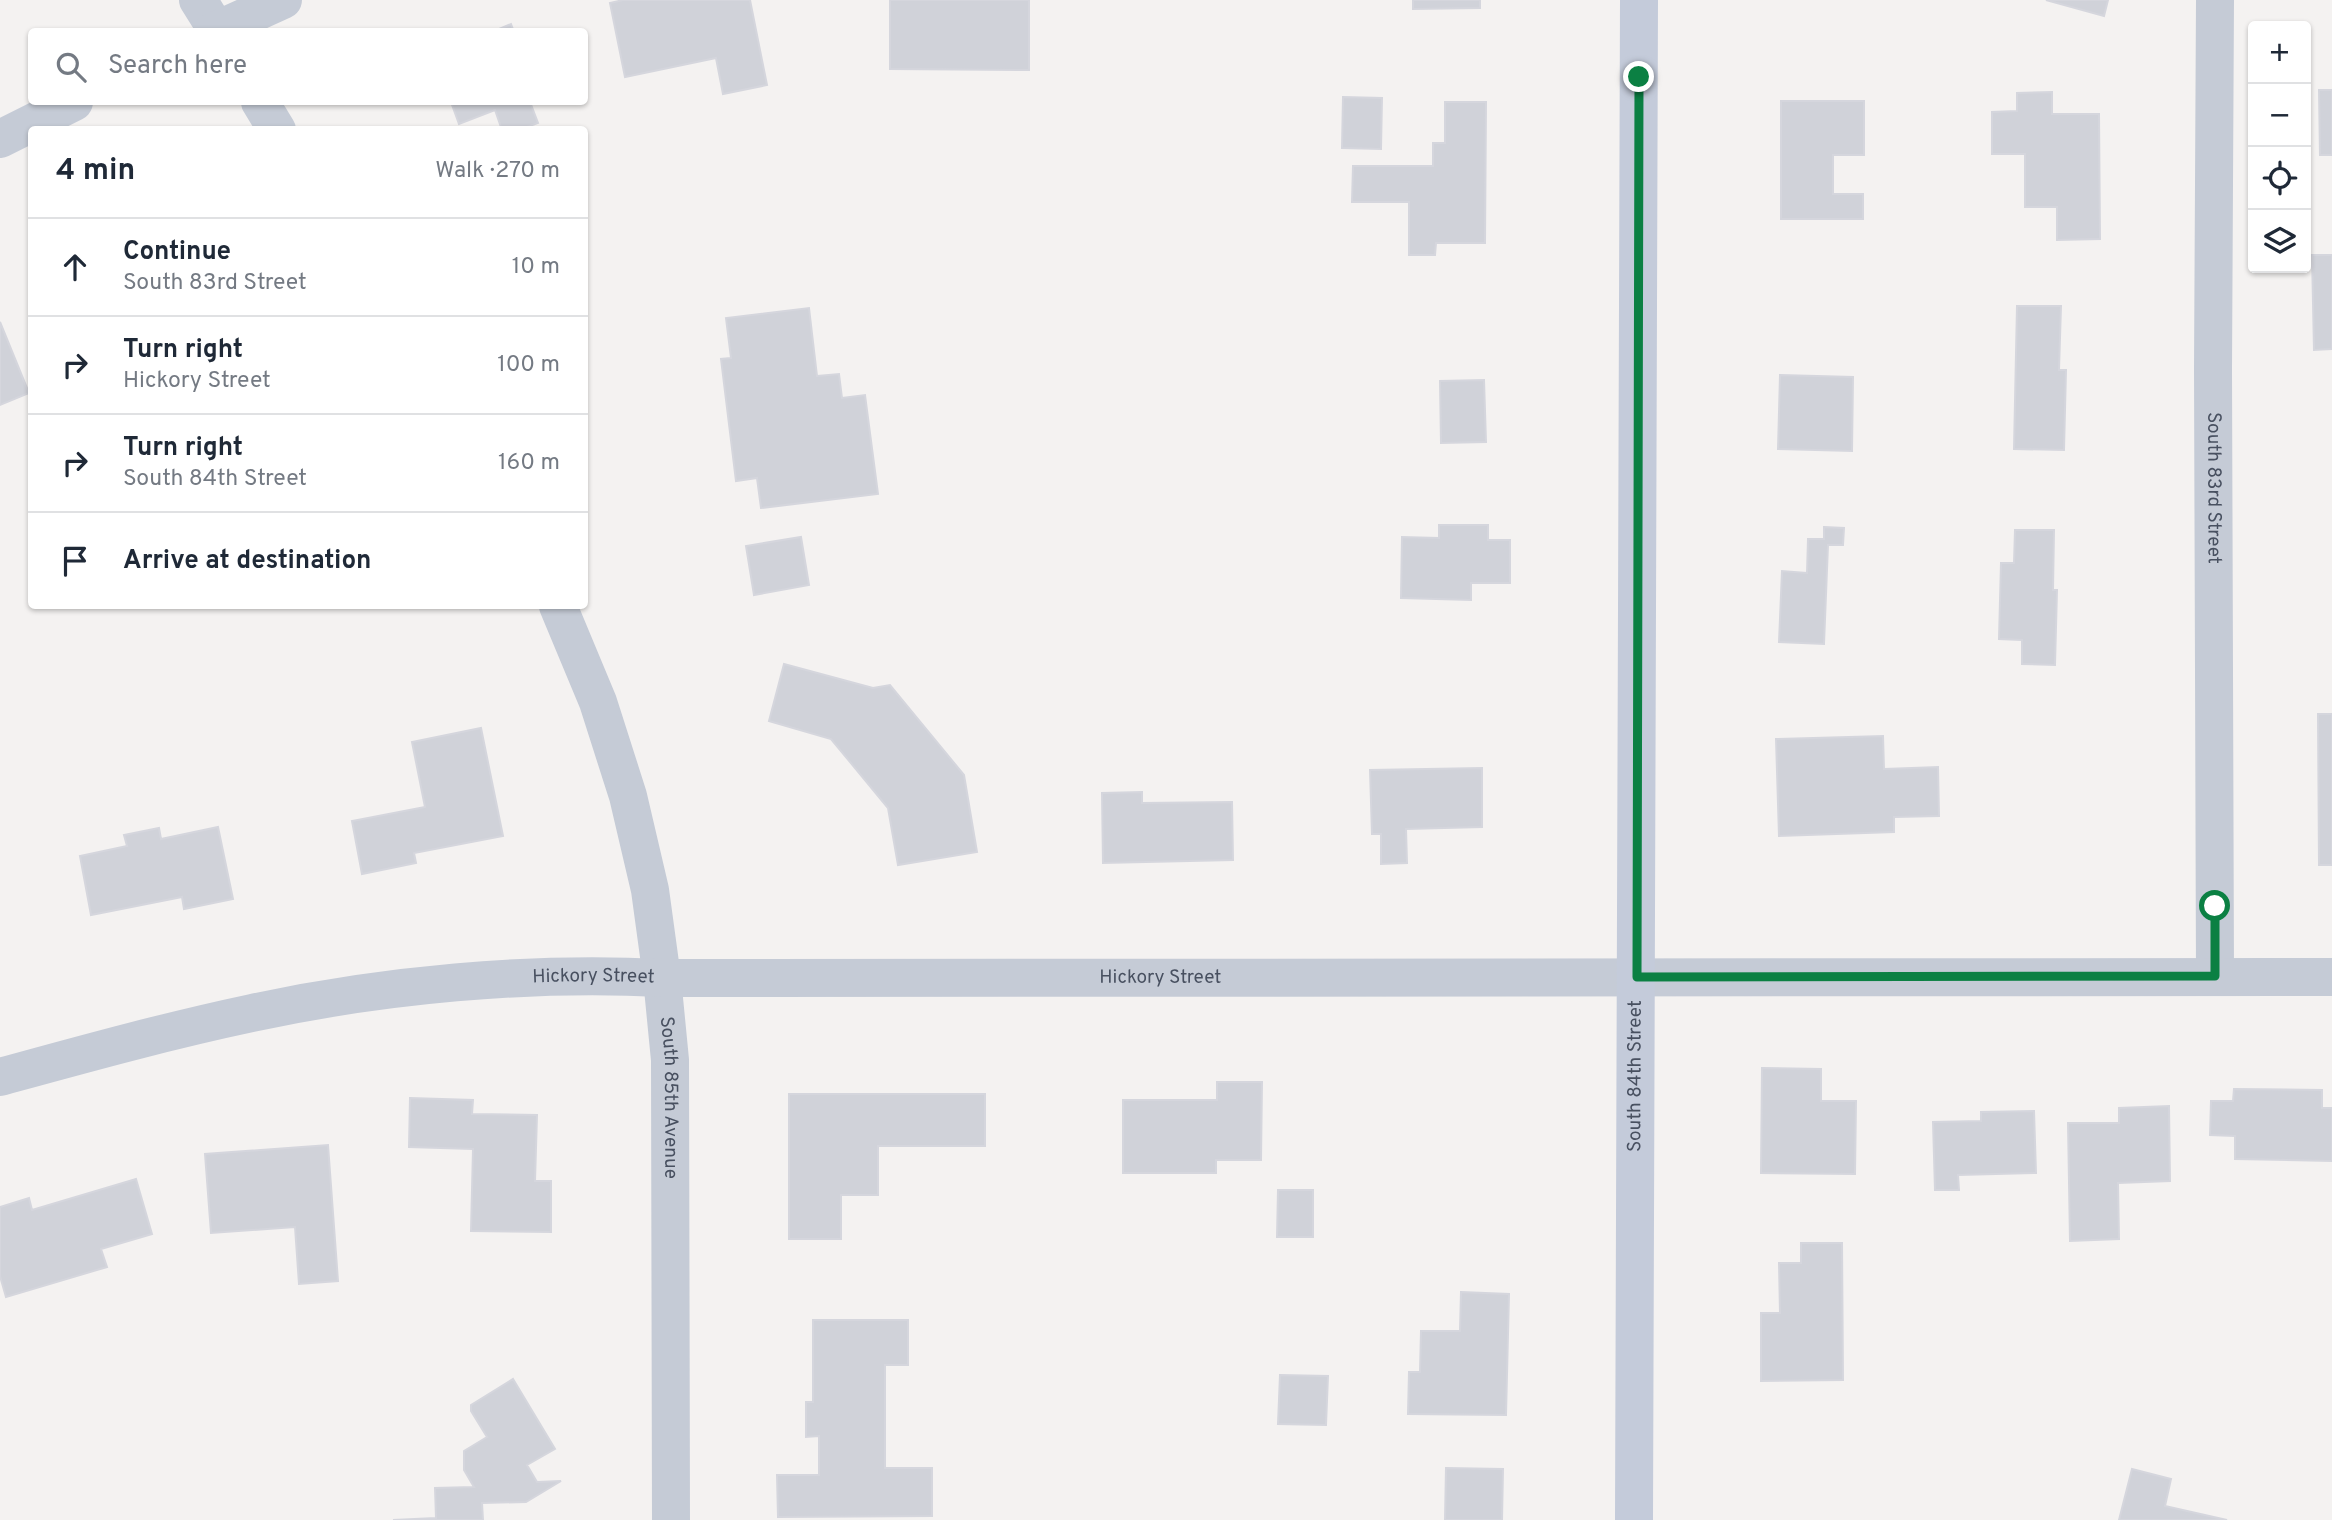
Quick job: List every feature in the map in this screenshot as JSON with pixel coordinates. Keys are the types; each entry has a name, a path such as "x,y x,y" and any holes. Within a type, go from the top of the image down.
{"main road":[{"name":"South 84th Street","path":"1634,1520 1639,0"}],"street":[{"path":"211,23 283,0"},
{"name":"South 83rd Street","path":"2215,0 2215,976"},
{"path":"0,139 68,105"},
{"path":"262,105 275,126"},
{"name":"South 85th Avenue","path":"559,609 598,702 628,796 650,890 662,978 670,1060 671,1520"},
{"name":"Hickory Street","path":"0,1077 253,1012 343,996 442,984 603,975 662,978 2332,977"}],"building":[{"path":"623,0 750,0 767,85 723,94 716,58 625,77 610,3"},
{"path":"890,0 1029,0 1029,70 890,69"},
{"path":"1413,0 1480,0 1480,8 1413,9"},
{"path":"2046,0 2108,0 2104,16"},
{"path":"2319,90 2332,90 2332,155 2320,155"},
{"path":"2052,92 2052,114 2099,114 2100,239 2057,240 2057,207 2025,207 2025,154 1992,154 1992,112 2017,111 2017,93"},
{"path":"1343,97 1382,98 1381,149 1342,148"},
{"path":"1781,101 1864,101 1864,155 1833,155 1833,194 1863,194 1863,219 1781,219"},
{"path":"1445,102 1486,102 1485,243 1436,243 1435,255 1409,255 1409,202 1352,202 1353,166 1433,166 1433,143 1445,143"},
{"path":"452,105 531,105 538,123 530,126 501,126 495,110 459,124"},
{"path":"2312,255 2332,255 2332,349 2314,350"},
{"path":"2017,306 2061,306 2059,370 2066,370 2064,450 2014,449"},
{"path":"809,308 817,376 839,374 842,398 865,395 878,494 761,508 757,478 736,481 721,359 731,358 726,318"},
{"path":"0,322 28,393 0,405"},
{"path":"1780,375 1853,377 1852,451 1778,449"},
{"path":"1484,380 1486,442 1441,443 1440,381"},
{"path":"1439,525 1488,525 1488,540 1510,540 1510,583 1471,583 1471,600 1401,598 1402,537 1439,538"},
{"path":"1824,527 1844,528 1843,545 1828,545 1824,644 1779,642 1782,571 1807,573 1808,539 1824,539"},
{"path":"2015,530 2054,530 2053,590 2057,590 2055,665 2022,664 2022,640 1999,639 2001,563 2014,563"},
{"path":"801,537 809,585 754,595 746,546"},
{"path":"784,664 873,688 890,685 964,775 977,852 898,865 888,808 831,739 769,721"},
{"path":"2318,714 2332,714 2332,865 2319,865"},
{"path":"481,728 503,836 414,853 416,863 362,874 352,821 425,807 412,742"},
{"path":"1883,736 1884,769 1938,767 1939,816 1894,817 1894,832 1779,836 1776,739"},
{"path":"1482,768 1482,827 1406,829 1407,863 1381,864 1381,834 1372,834 1370,770"},
{"path":"1142,792 1142,803 1232,802 1233,860 1103,863 1102,793"},
{"path":"218,827 233,899 184,909 182,897 91,915 80,856 127,846 124,835 159,828 161,839"},
{"path":"1762,1068 1821,1069 1821,1101 1856,1101 1855,1174 1761,1173"},
{"path":"1217,1082 1262,1082 1261,1160 1216,1160 1216,1173 1123,1173 1123,1100 1217,1100"},
{"path":"2234,1089 2322,1090 2322,1108 2332,1108 2332,1161 2235,1159 2235,1136 2210,1135 2211,1101 2233,1101"},
{"path":"789,1094 985,1094 985,1146 878,1146 878,1195 841,1195 841,1239 789,1239"},
{"path":"410,1098 473,1100 472,1114 537,1115 535,1181 551,1181 551,1232 471,1231 473,1149 409,1147"},
{"path":"2169,1106 2170,1181 2118,1183 2119,1239 2070,1241 2068,1123 2119,1123 2119,1108"},
{"path":"2034,1111 2036,1173 1958,1175 1959,1190 1935,1190 1933,1122 1981,1121 1981,1112"},
{"path":"328,1145 338,1281 299,1284 295,1227 211,1233 205,1154"},
{"path":"136,1179 152,1234 101,1249 107,1267 6,1297 0,1276 0,1207 29,1198 32,1210"},
{"path":"1278,1190 1313,1190 1313,1237 1277,1237"},
{"path":"1801,1243 1842,1243 1843,1380 1761,1381 1761,1313 1780,1313 1779,1263 1801,1263"},
{"path":"1461,1292 1509,1294 1506,1415 1408,1414 1409,1372 1420,1372 1421,1331 1460,1331"},
{"path":"813,1320 908,1320 908,1365 885,1365 885,1468 932,1468 932,1516 778,1517 777,1475 819,1475 819,1436 806,1437 806,1402 813,1402"},
{"path":"1280,1375 1328,1376 1326,1425 1278,1424"},
{"path":"513,1379 555,1449 527,1465 537,1482 561,1481 526,1502 482,1503 483,1520 393,1520 436,1518 435,1488 474,1487 464,1470 464,1451 487,1437 471,1411 471,1405"},
{"path":"1446,1468 1503,1469 1502,1520 1445,1520"},
{"path":"2132,1469 2171,1479 2165,1506 2227,1520 2119,1520"}],"route":[{"path":"1639,77 1637,977 2215,976 2215,906"}]}
